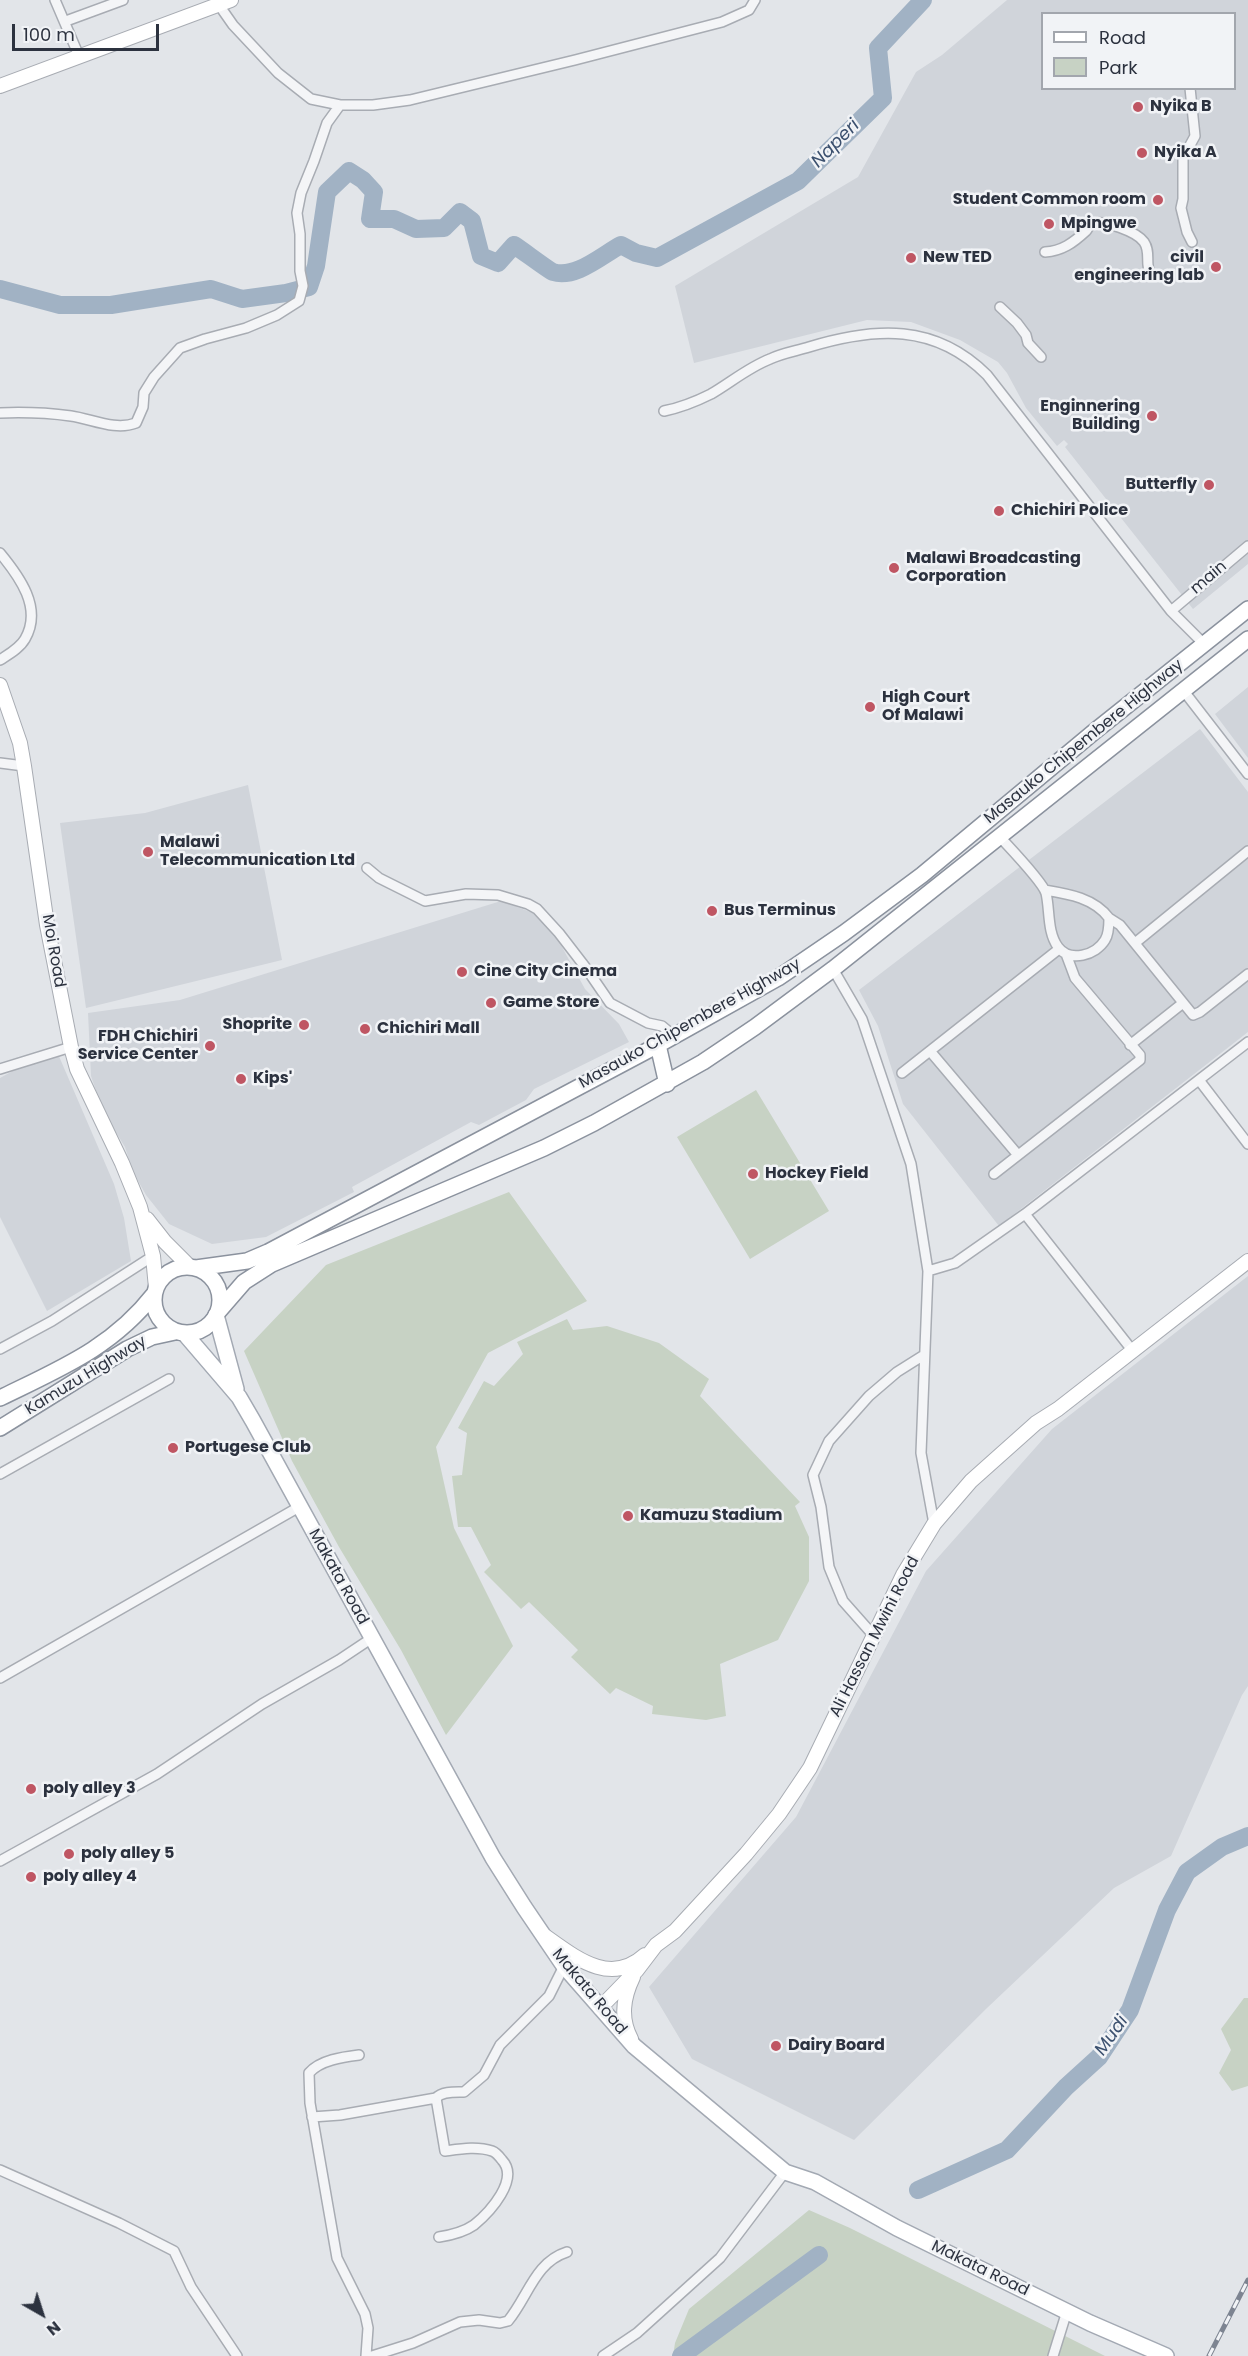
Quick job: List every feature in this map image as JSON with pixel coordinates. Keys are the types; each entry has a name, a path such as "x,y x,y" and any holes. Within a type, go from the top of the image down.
{"main road":[{"path":"0,86 225,2"},
{"name":"Masauko Chipembere Highway","path":"193,1268 247,1261 268,1252 658,1045 778,978 922,875 1248,609"},
{"name":"Masauko Chipembere Highway","path":"217,1314 244,1282 272,1264 544,1148 667,1084 755,1027 833,969 1248,639"},
{"name":"Moi Road","path":"0,685 20,743 47,925 71,1047 77,1069 122,1163 140,1207"},
{"path":"658,1045 667,1084"},
{"path":"140,1207 165,1242 193,1268"},
{"path":"140,1207 153,1256 154,1306 157,1317 165,1326 180,1333 203,1329 217,1314 220,1301 219,1291 214,1281 206,1273 193,1268 179,1268 170,1272 161,1279 155,1291"},
{"name":"Ali Hassan Mwini Road","path":"600,2008 637,1970 656,1945 675,1931 746,1854 779,1814 810,1768 903,1575 934,1524 971,1482 1036,1423 1058,1409 1248,1261"},
{"name":"Kamuzu Highway","path":"0,1398 100,1346 130,1322 155,1291"},
{"name":"Makata Road","path":"217,1314 238,1397"},
{"name":"Makata Road","path":"180,1333 238,1397 493,1858 564,1966 634,2046 785,2172 815,2182 897,2228 1067,2311 1166,2356"},
{"name":"Kamuzu Highway","path":"0,1428 127,1349 152,1337 180,1333"},
{"path":"543,1935 583,1963 600,1969 634,1963 656,1945"},
{"path":"634,2046 623,2019 626,1997 637,1970"}],"street":[{"path":"55,0 66,21 79,56"},
{"path":"66,21 123,0"},
{"path":"225,2 233,24 278,73 311,99 340,105 373,105 410,100 722,22 749,10 755,0"},
{"path":"1190,90 1194,136 1183,158 1184,199 1181,208 1192,242"},
{"path":"0,413 46,413 74,416 122,427 136,423 143,407 144,393 154,377 180,348 246,328 277,315 299,301 303,286 297,213 301,193 327,123 340,105"},
{"path":"1045,252 1055,252 1066,247 1092,223 1107,222 1144,241 1149,254 1147,267 1150,273"},
{"path":"1000,307 1017,323 1026,335 1028,343 1041,357"},
{"path":"664,411 709,394 769,359 837,338 864,333 906,332 946,346 969,357 987,375 1171,611 1204,644"},
{"name":"main","path":"1171,611 1248,546"},
{"path":"0,553 19,576 29,598 31,616 26,638 17,648 0,660"},
{"path":"1183,690 1248,774"},
{"path":"0,763 24,766"},
{"path":"994,1174 1137,1064 1140,1055 1075,978 1053,938 1045,890 999,836"},
{"path":"1135,944 1248,850"},
{"path":"367,868 379,879 425,901 466,894 498,895 528,904 537,909 559,933 610,1003 648,1023 662,1026 674,1036"},
{"path":"1045,890 1069,894 1091,902 1102,909 1120,926 1192,1015 1200,1012 1248,974"},
{"path":"1062,951 1079,956 1089,954 1105,941 1109,931 1109,918"},
{"path":"902,1073 1062,951"},
{"path":"833,969 862,1019 911,1164 928,1271 921,1453 934,1524"},
{"path":"1130,1045 1183,1003"},
{"path":"928,1271 954,1263 1025,1214 1248,1042"},
{"path":"0,1069 71,1047"},
{"path":"930,1051 1018,1155"},
{"path":"1200,1080 1248,1144"},
{"path":"1025,1214 1132,1350"},
{"path":"0,1349 52,1321 153,1256"},
{"path":"874,1636 843,1601 829,1567 821,1507 813,1476 829,1441 869,1396 897,1372 924,1354"},
{"path":"0,1474 169,1379"},
{"path":"0,1678 299,1507"},
{"path":"0,1861 157,1774 262,1704 339,1660 372,1638"},
{"path":"312,2117 340,2115 464,2092 484,2075 500,2045 549,1996 564,1966"},
{"path":"359,2055 336,2058 310,2071 310,2103 337,2258 365,2314 368,2328 366,2356"},
{"path":"436,2098 445,2151 473,2148 493,2151 507,2165 510,2173 506,2185 493,2204 473,2226 457,2234 439,2236"},
{"path":"0,2170 174,2251 191,2287 237,2356"},
{"path":"603,2356 637,2333 720,2258 785,2172"},
{"path":"372,2356 413,2343 460,2322 479,2320 500,2323 507,2321 541,2269 552,2259 567,2252"},
{"path":"1053,2356 1067,2311"}],"shaded area":[{"path":"1007,0 1248,0 1248,564 1193,609 1065,447 1068,444 1064,440 1057,446 1026,408 1007,373 998,362 960,340 911,322 867,320 694,363 675,286 858,177 916,72 942,55"},
{"path":"1248,687 1248,758 1215,714"},
{"path":"1200,729 1248,792 1248,1032 999,1226 903,1104 878,1026 859,990"},
{"name":"Malawi Telecommunication Ltd","path":"248,785 282,960 86,1008 60,823 145,813"},
{"name":"Chichiri Mall","path":"501,901 536,914 546,922 585,989 619,1024 629,1042 534,1089 526,1100 479,1125 471,1122 352,1187 354,1192 266,1237 212,1244 169,1224 146,1195 133,1172 125,1147 103,1111 91,1076 88,1013 180,1000"},
{"path":"58,1054 114,1184 124,1218 131,1261 47,1311 0,1217 0,1078 20,1067"},
{"path":"1248,1276 1248,1686 1171,1856 1114,1888 987,2008 854,2140 692,2059 649,1987 796,1817 926,1571 1052,1429"}],"green space":[{"name":"Hockey Field","path":"756,1090 829,1211 750,1259 677,1137"},
{"path":"509,1192 587,1301 488,1353 436,1447 454,1528 513,1646 446,1735 401,1650 339,1547 292,1461 244,1351 326,1265"},
{"name":"Kamuzu Stadium","path":"567,1319 573,1330 607,1326 659,1343 709,1379 700,1396 800,1502 795,1506 809,1537 809,1581 778,1640 720,1664 726,1716 706,1720 652,1714 653,1706 616,1688 610,1694 571,1657 578,1650 529,1602 521,1609 484,1572 491,1565 471,1527 458,1527 452,1476 462,1475 467,1433 458,1428 484,1381 494,1386 523,1354 517,1342"},
{"path":"1244,1998 1248,1998 1248,2086 1232,2091 1219,2073 1231,2050 1221,2029"},
{"path":"809,2210 850,2228 1105,2356 673,2356 675,2343 689,2309"}],"waterway":[{"name":"Naperi","path":"0,289 60,305 111,305 211,289 242,299 286,293 309,287 316,266 327,192 349,171 363,180 374,192 370,219 394,219 416,229 444,228 460,212 472,221 481,256 498,263 514,245 553,272 562,273 580,269 621,245 636,253 657,258 798,181 883,98 878,48 923,0"},
{"name":"Mudi","path":"918,2190 1007,2150 1066,2087 1099,2057 1130,2010 1167,1910 1187,1872 1222,1847 1248,1836"},
{"name":"Mudi","path":"681,2356 819,2255"}],"railway":[{"path":"1209,2356 1248,2280"}],"place":[{"name":"Nyika B","path":"1138,107"},
{"name":"Nyika A","path":"1142,153"},
{"name":"Student Common room","path":"1158,200"},
{"name":"Mpingwe","path":"1049,224"},
{"name":"New TED","path":"911,258"},
{"name":"civil engineering lab","path":"1216,267"},
{"name":"Enginnering Building","path":"1152,416"},
{"name":"Butterfly","path":"1209,485"},
{"name":"Chichiri Police","path":"999,511"},
{"name":"Malawi Broadcasting Corporation","path":"894,568"},
{"name":"High Court Of Malawi","path":"870,707"},
{"name":"Malawi Telecommunication Ltd","path":"148,852"},
{"name":"Bus Terminus","path":"712,911"},
{"name":"Cine City Cinema","path":"462,972"},
{"name":"Game Store","path":"491,1003"},
{"name":"Shoprite","path":"304,1025"},
{"name":"Chichiri Mall","path":"365,1029"},
{"name":"FDH Chichiri Service Center","path":"210,1046"},
{"name":"Kips'","path":"241,1079"},
{"name":"Hockey Field","path":"753,1174"},
{"name":"Portugese Club","path":"173,1448"},
{"name":"Kamuzu Stadium","path":"628,1516"},
{"name":"poly alley 3","path":"31,1789"},
{"name":"poly alley 5","path":"69,1854"},
{"name":"poly alley 4","path":"31,1877"},
{"name":"Dairy Board","path":"776,2046"}]}
